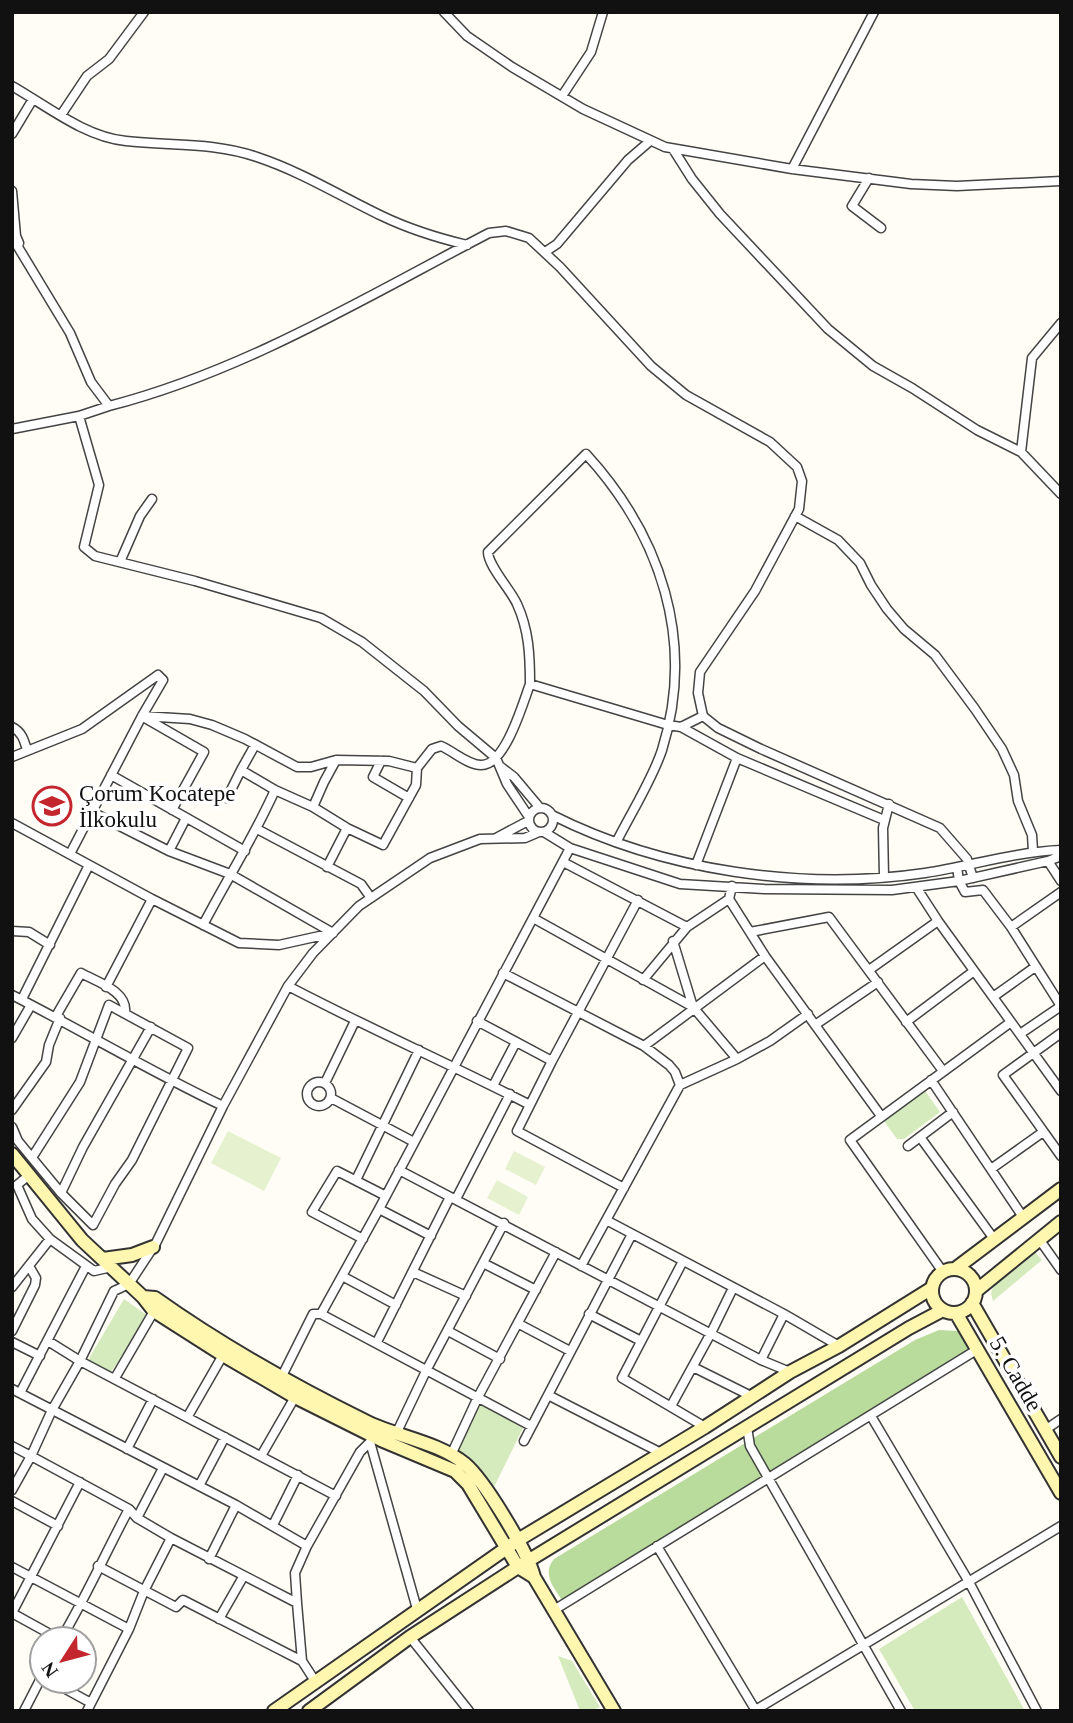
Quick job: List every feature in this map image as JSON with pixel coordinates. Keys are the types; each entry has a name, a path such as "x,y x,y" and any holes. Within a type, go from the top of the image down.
{"street":[{"path":"61,115 88,76 109,59 145,12"},
{"path":"444,12 467,36 512,67 583,109 673,149 792,169 911,184 957,186 1061,181"},
{"path":"562,96 591,52 603,12"},
{"path":"792,169 874,12"},
{"path":"12,86 93,131 124,141 205,146 230,149 258,157 330,188 381,216 410,228 467,245"},
{"path":"12,134 33,99"},
{"path":"545,252 566,235 628,160 650,141"},
{"path":"673,149 692,179 720,214 828,328 873,366 978,430 1021,452 1061,494"},
{"path":"869,178 852,206 881,228"},
{"path":"12,191 16,236 24,257"},
{"path":"12,429 79,416 196,378 311,328 489,233 506,230 528,238 545,252 651,366 686,395 770,442 796,467 802,481 799,509 755,591 700,672 699,708 703,716 718,728 761,749 940,828 969,864 973,878"},
{"path":"12,237 69,333 91,382 109,406"},
{"path":"1021,452 1032,358 1061,323"},
{"path":"79,416 99,485 84,547 95,556 195,581 321,618 362,642 424,691 458,726 496,758 532,829 570,848 680,884 818,891 892,890 958,881 1061,856"},
{"path":"241,770 383,845 416,785 417,768 435,746 451,750 477,766 485,765 496,758 514,728 530,684 528,635 522,615 489,560 488,552 586,454 607,476 647,539 670,607 673,639 673,690 661,753 617,841"},
{"path":"120,562 140,516 152,499"},
{"path":"795,516 838,540 860,563 870,585 887,609 904,629 935,655 975,709 1002,749 1014,775 1018,801 1032,835 1033,851"},
{"path":"12,757 82,729 158,675 163,680 70,854"},
{"path":"530,684 681,727 737,758 884,820"},
{"path":"142,716 190,719 212,725 297,767 311,767 337,760 381,761 417,768"},
{"path":"142,716 204,752 172,810"},
{"path":"681,727 703,716"},
{"path":"12,727 18,731 27,750"},
{"path":"227,798 255,745"},
{"path":"696,865 737,758"},
{"path":"313,807 337,760"},
{"path":"381,761 373,777 409,798"},
{"path":"501,767 514,777 540,808 585,831 696,865 736,873 793,878 884,877 957,867 1033,851 1061,850"},
{"path":"111,775 245,851"},
{"path":"203,925 257,829 275,790"},
{"path":"884,877 884,820 889,804"},
{"path":"12,1490 114,1291 129,1283 153,1247 223,1106 288,986 313,953 359,906 430,858 460,845 496,838 528,819 533,811 540,808"},
{"path":"92,812 169,850 230,874 333,933"},
{"path":"496,838 525,838 541,832 553,824 552,816"},
{"path":"169,850 186,818"},
{"path":"12,823 152,900 239,943 279,945 333,933"},
{"path":"327,867 347,828"},
{"path":"257,829 361,884 371,898"},
{"path":"321,1314 570,848"},
{"path":"1048,861 1061,881"},
{"path":"563,862 687,927"},
{"path":"22,999 89,865"},
{"path":"957,867 958,881 965,892 983,890 1011,927 1061,1006 1020,1034"},
{"path":"643,981 687,927 729,899 732,886"},
{"path":"916,887 938,922 1061,1091"},
{"path":"1011,927 1061,892"},
{"path":"729,899 765,956 881,1116"},
{"path":"106,987 152,900"},
{"path":"624,1188 517,1131 638,900"},
{"path":"750,932 829,917 943,1071"},
{"path":"533,918 693,1007 737,1059"},
{"path":"869,970 938,922"},
{"path":"12,932 29,932 50,945"},
{"path":"673,941 693,1007"},
{"path":"645,1046 693,1007 765,956"},
{"path":"993,997 1035,967"},
{"path":"906,1021 974,971"},
{"path":"503,973 645,1046 669,1065 680,1085"},
{"path":"12,1110 46,1062 58,1017 81,974 122,998 126,1007 125,1013"},
{"path":"816,1026 878,982"},
{"path":"288,986 530,1105"},
{"path":"12,995 223,1106"},
{"path":"12,1038 31,1005"},
{"path":"12,1127 15,1143 33,1156 61,1193 93,1224 132,1160 188,1048 109,1005 80,1082 33,1156"},
{"path":"582,1266 680,1085 770,1041 808,1014"},
{"path":"325,1083 355,1021"},
{"path":"477,1021 552,1061"},
{"path":"974,1297 975,1284 968,1273 949,1270 850,1140 1011,1022"},
{"path":"61,1193 83,1147 150,1027"},
{"path":"1061,1033 1003,1075 1061,1156"},
{"path":"493,1086 516,1042"},
{"path":"356,1180 419,1050"},
{"path":"931,1080 1023,1217"},
{"path":"318,1082 325,1083 331,1098 327,1104 313,1105 307,1097 307,1090 318,1082"},
{"path":"377,1342 431,1236 510,1094"},
{"path":"331,1098 414,1142"},
{"path":"908,1146 953,1112"},
{"path":"991,1169 1043,1132"},
{"path":"920,1137 994,1239"},
{"path":"12,1154 82,1240 129,1283 154,1311 223,1355 371,1439 442,1463 460,1475 512,1544 530,1559 534,1577 614,1711"},
{"path":"399,1170 503,1223 607,1281 659,1305 761,1360 790,1372"},
{"path":"363,1239 312,1212 337,1171 386,1196"},
{"path":"28,1176 15,1184 32,1219 50,1239 86,1266 94,1270 153,1247"},
{"path":"950,1312 934,1301 932,1288 937,1276 994,1239 1061,1189"},
{"path":"379,1209 431,1236"},
{"path":"607,1220 839,1346"},
{"path":"309,1711 410,1637 530,1559 909,1328 968,1308 974,1297 1061,1222"},
{"path":"396,1434 503,1223"},
{"path":"523,1441 632,1234"},
{"path":"12,1286 50,1239"},
{"path":"1039,1239 1060,1266"},
{"path":"451,1455 478,1397 556,1252"},
{"path":"683,1261 622,1378 705,1427"},
{"path":"484,1263 536,1290"},
{"path":"12,1331 35,1285 33,1271 29,1266"},
{"path":"86,1266 40,1356 16,1392 236,1505 307,1546"},
{"path":"413,1272 466,1296"},
{"path":"342,1276 396,1305"},
{"path":"671,1406 733,1288"},
{"path":"274,1711 512,1544 790,1372 839,1346 932,1288"},
{"path":"143,1297 155,1298 237,1350 369,1423 451,1455 464,1464 477,1476 512,1544 518,1567 534,1577"},
{"name":"5. Cadde","path":"974,1297 1061,1457"},
{"path":"115,1378 154,1311"},
{"name":"5. Cadde","path":"950,1312 978,1349 1061,1493"},
{"path":"282,1376 313,1314 321,1314 531,1426"},
{"path":"589,1314 641,1341"},
{"path":"761,1360 784,1314"},
{"path":"519,1324 570,1351"},
{"path":"448,1331 499,1359"},
{"path":"47,1341 336,1496"},
{"path":"12,1342 40,1356"},
{"path":"554,1610 978,1349"},
{"path":"188,1416 223,1355"},
{"path":"693,1367 753,1397"},
{"path":"548,1395 661,1453"},
{"path":"261,1456 295,1397"},
{"path":"127,1449 153,1399"},
{"path":"871,1416 969,1583 1037,1711"},
{"path":"1045,1430 1061,1419"},
{"path":"747,1427 750,1446 901,1711"},
{"path":"199,1486 225,1437"},
{"path":"315,1681 302,1661 295,1573 307,1546 360,1452 371,1439"},
{"path":"371,1439 417,1609"},
{"path":"12,1446 129,1509 136,1518 209,1559 297,1603"},
{"path":"136,1518 163,1468"},
{"path":"273,1525 298,1475"},
{"path":"34,1625 12,1613 80,1482"},
{"path":"12,1500 58,1526"},
{"path":"209,1559 236,1505"},
{"path":"69,1625 129,1509"},
{"path":"657,1546 756,1711 1061,1526"},
{"path":"71,1695 89,1707 171,1538"},
{"path":"98,1566 176,1607 183,1600 302,1661"},
{"path":"12,1567 129,1629"},
{"path":"219,1619 243,1577"},
{"path":"410,1637 469,1711"},
{"path":"24,1711 32,1695"}],"green space":[{"path":"923,1088 940,1112 904,1139 897,1139 881,1117"},
{"path":"228,1131 281,1158 264,1191 211,1163"},
{"path":"514,1151 545,1167 536,1185 505,1169"},
{"path":"497,1180 528,1197 519,1215 487,1198"},
{"path":"1035,1252 1042,1260 993,1301 991,1293 994,1285"},
{"path":"124,1299 148,1316 111,1372 88,1360"},
{"path":"939,1330 959,1331 968,1349 562,1600 549,1575 554,1559 915,1340"},
{"path":"480,1403 523,1428 492,1491 455,1449"},
{"path":"962,1597 1025,1711 915,1711 879,1649"},
{"path":"558,1656 572,1661 600,1707 595,1709 596,1711 580,1711"}],"place":[{"name":"Çorum Kocatepe İlkokulu","path":"52,806"}]}
